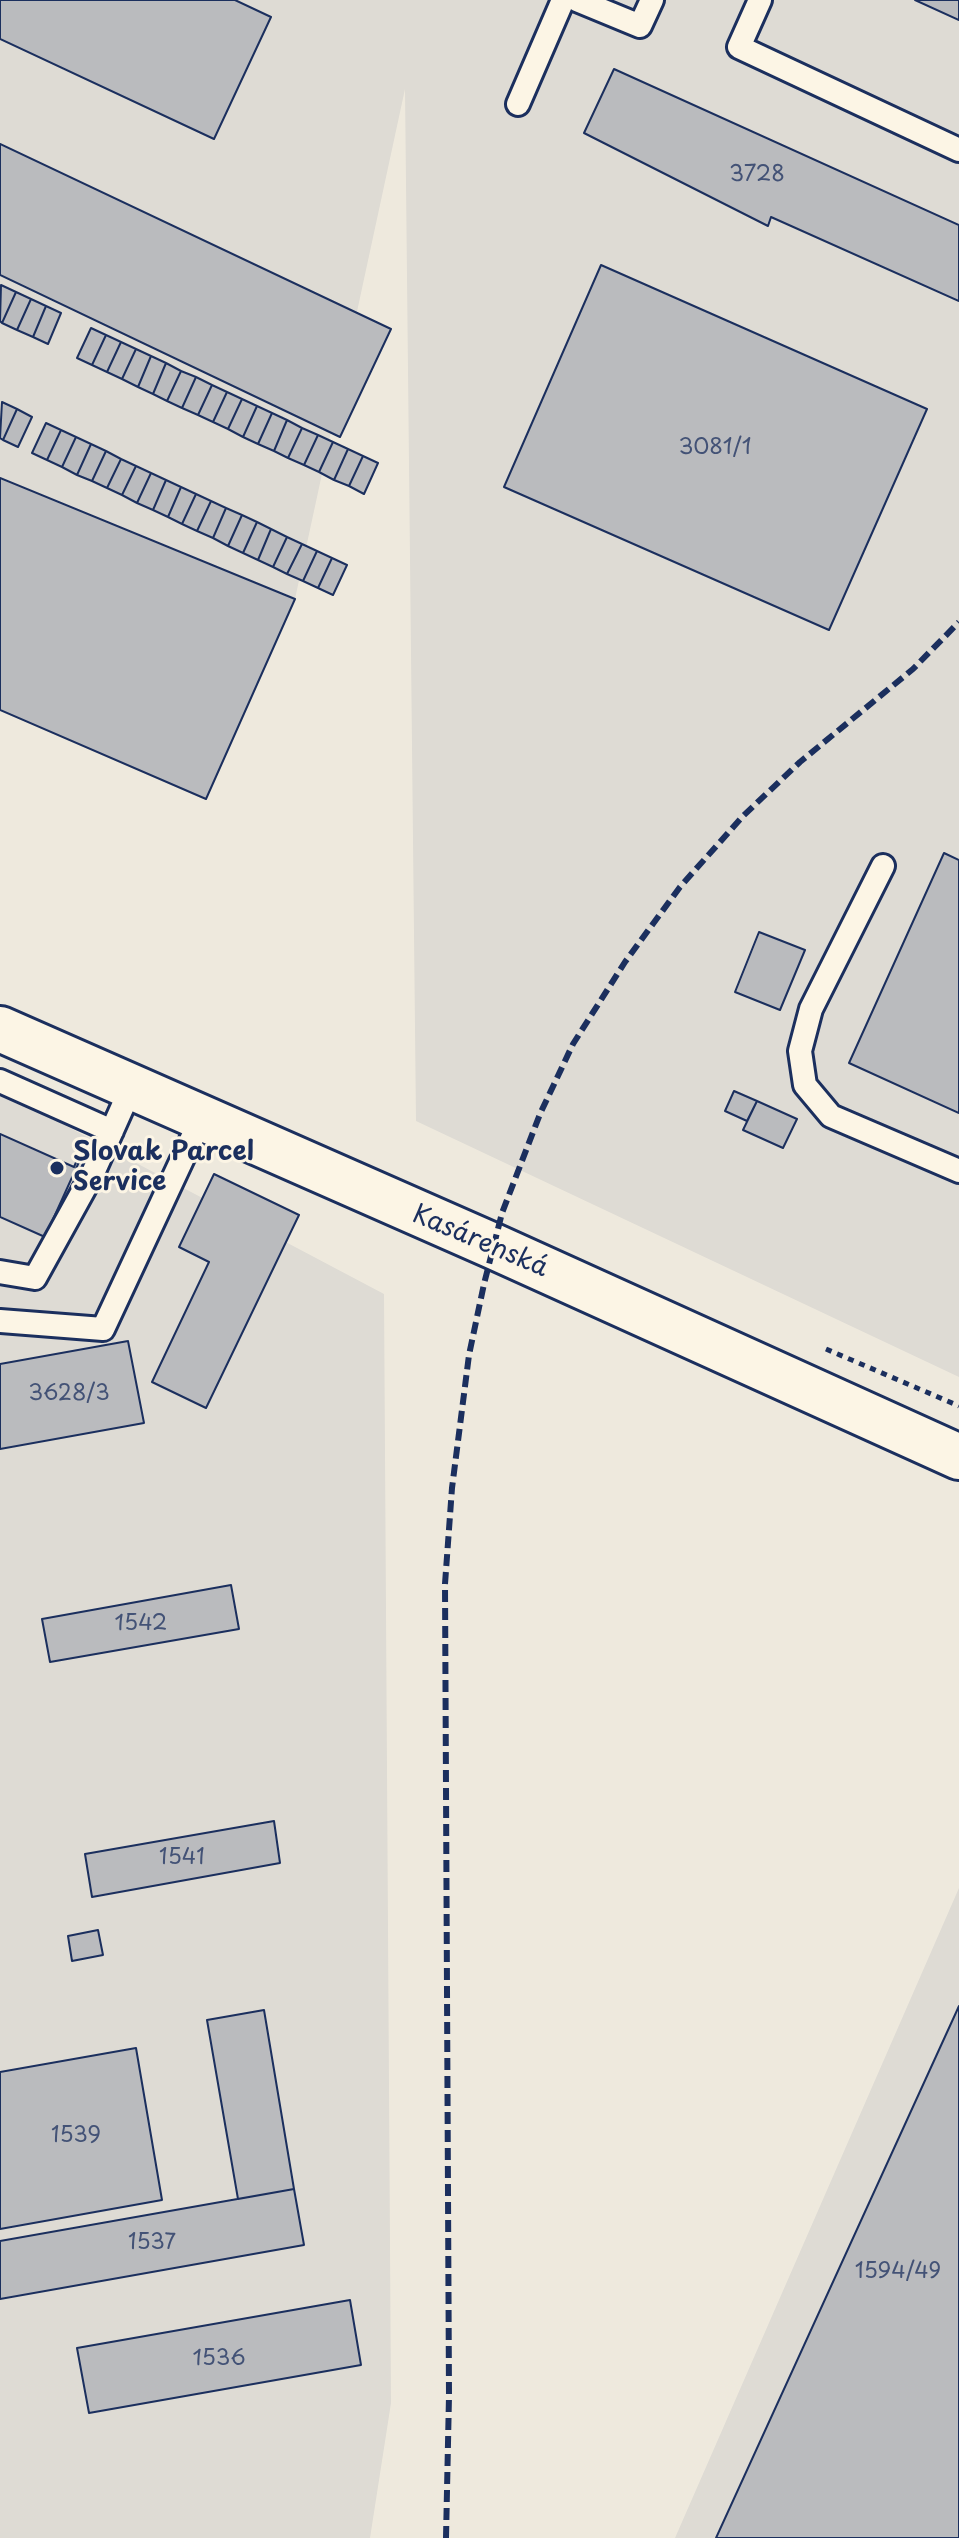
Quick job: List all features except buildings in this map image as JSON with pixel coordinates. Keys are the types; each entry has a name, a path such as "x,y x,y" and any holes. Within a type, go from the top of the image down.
{"street":[{"name":"Kasárenská","path":"0,1029 522,1259 959,1457"}],"lane":[{"path":"518,104 563,0"},
{"path":"577,0 640,26 652,0"},
{"path":"760,0 739,47 959,150"},
{"path":"883,866 811,1009 800,1051 805,1085 831,1116 959,1171"},
{"path":"0,1081 112,1131"},
{"path":"0,1272 35,1278 93,1173 131,1088"},
{"path":"0,1321 103,1329 201,1119"}],"shaded area":[{"path":"0,0 959,0 959,1377 416,1121 405,89 295,599 206,799 0,710"},
{"path":"0,1091 384,1294 391,2403 370,2538 0,2538"},
{"path":"959,1888 959,2538 675,2538"}],"railway":[{"path":"446,2538 449,2396 445,1584 452,1488 469,1355 502,1213 540,1114 573,1044 625,962 680,887 743,816 800,762 913,669 959,622"}],"place":[{"name":"Slovak Parcel Service","path":"57,1168"}]}
